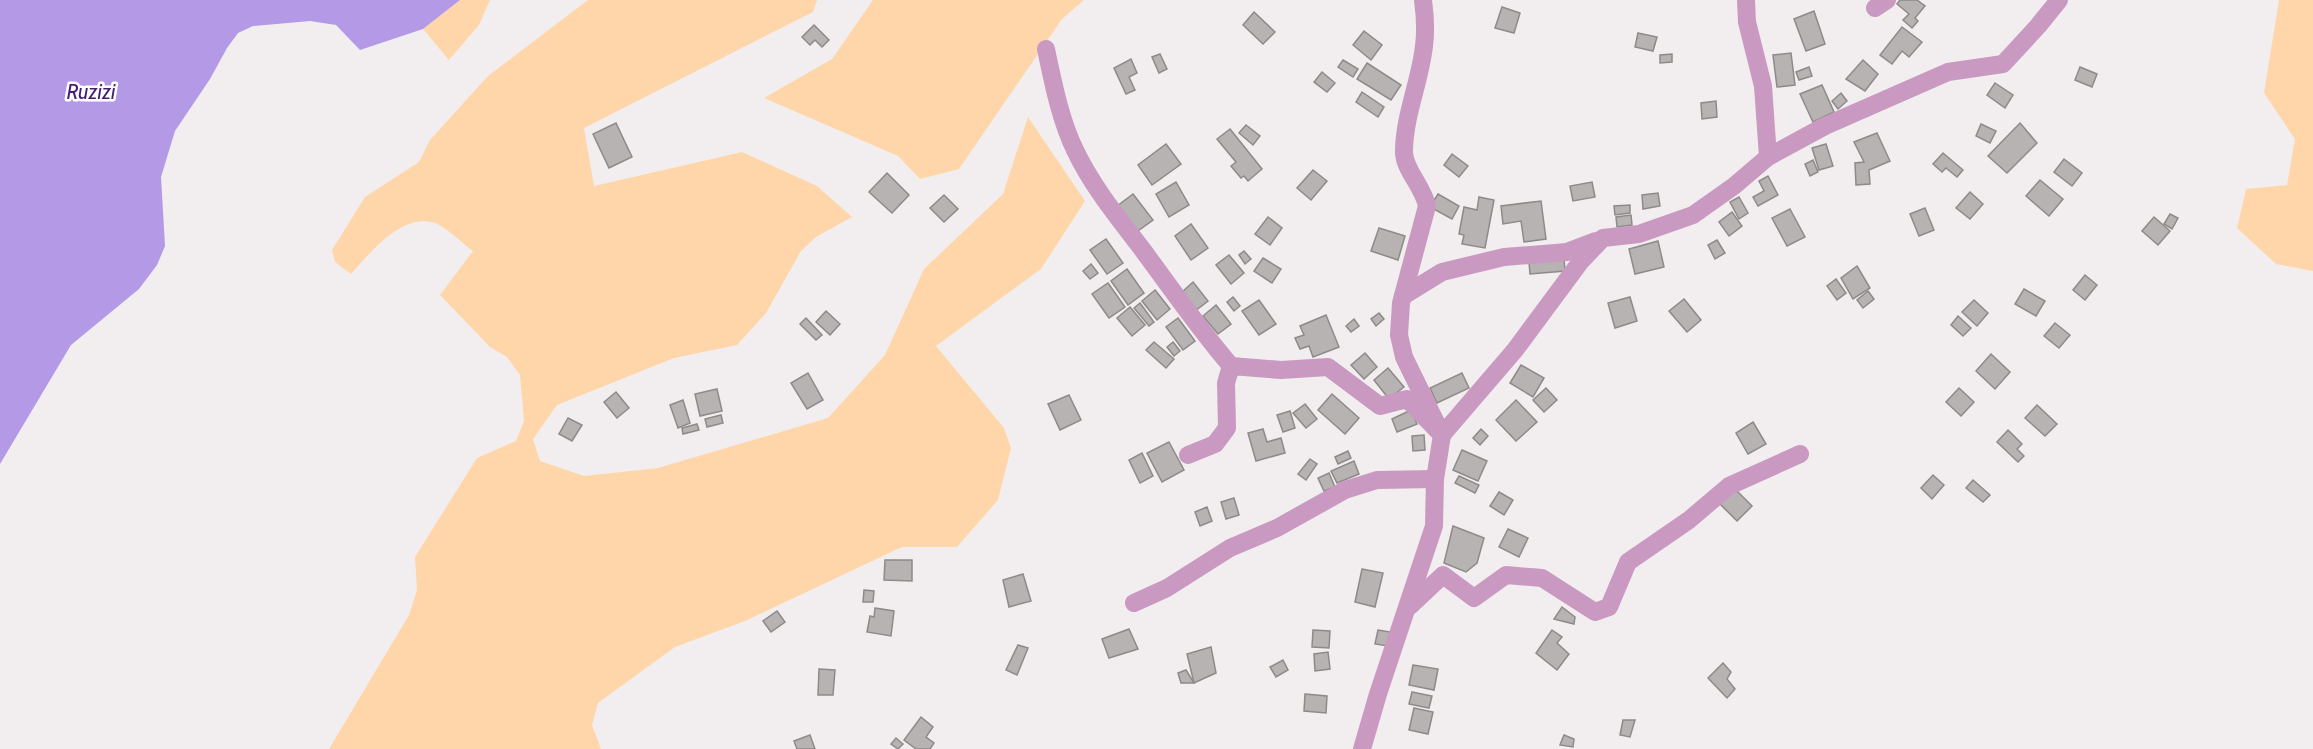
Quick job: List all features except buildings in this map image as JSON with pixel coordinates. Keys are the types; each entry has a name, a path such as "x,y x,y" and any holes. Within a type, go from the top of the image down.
{"street":[{"path":"1423,0 1424,47 1408,116 1404,153 1409,169 1425,194 1427,206 1403,296 1399,334 1404,357 1442,435"},
{"path":"1746,0 1747,22 1763,86 1768,157"},
{"path":"1403,296 1442,272 1504,258 1567,252 1603,238 1639,234 1693,214 1734,186 1768,157 1825,126 1948,72 2003,64 2059,0"},
{"path":"1046,49 1064,120 1075,150 1088,173 1114,214 1193,320 1231,366 1281,370 1328,367 1380,406 1407,399 1442,435"},
{"path":"1362,749 1434,526 1435,479 1442,435 1515,350 1581,261 1603,238"},
{"path":"1188,455 1215,444 1227,428 1226,383 1231,366"},
{"path":"1408,607 1443,575 1474,598 1506,575 1542,578 1595,612 1609,607 1628,562 1689,520 1729,486 1800,454"},
{"path":"1134,603 1167,588 1230,548 1277,528 1345,490 1377,480 1435,479"}],"shaded area":[{"path":"460,0 490,0 479,25 449,60 423,29"},
{"path":"588,0 817,0 813,12 584,128 594,186 742,152 817,186 852,217 816,237 801,251 766,313 737,345 674,358 557,405 533,439 540,461 584,476 658,468 828,418 885,355 924,269 1003,194 1028,117 1085,201 1041,269 936,346 1004,428 1011,448 998,500 957,547 902,547 745,621 675,647 598,703 592,725 601,749 329,749 409,615 417,590 415,557 477,458 516,441 524,421 520,375 507,357 490,347 440,295 473,251 439,225 423,221 411,223 388,236 351,274 335,262 332,250 365,197 419,162 430,140 488,76"},
{"path":"873,0 1084,0 1062,19 959,169 920,179 898,156 764,98 832,59"},
{"path":"2279,0 2313,0 2313,271 2276,264 2237,228 2246,189 2287,185 2295,139 2264,93"}],"water":[{"name":"Ruzizi","path":"0,0 460,0 423,29 360,50 336,25 310,21 253,26 238,33 175,131 161,177 165,246 157,265 139,289 71,345 0,464"}]}
